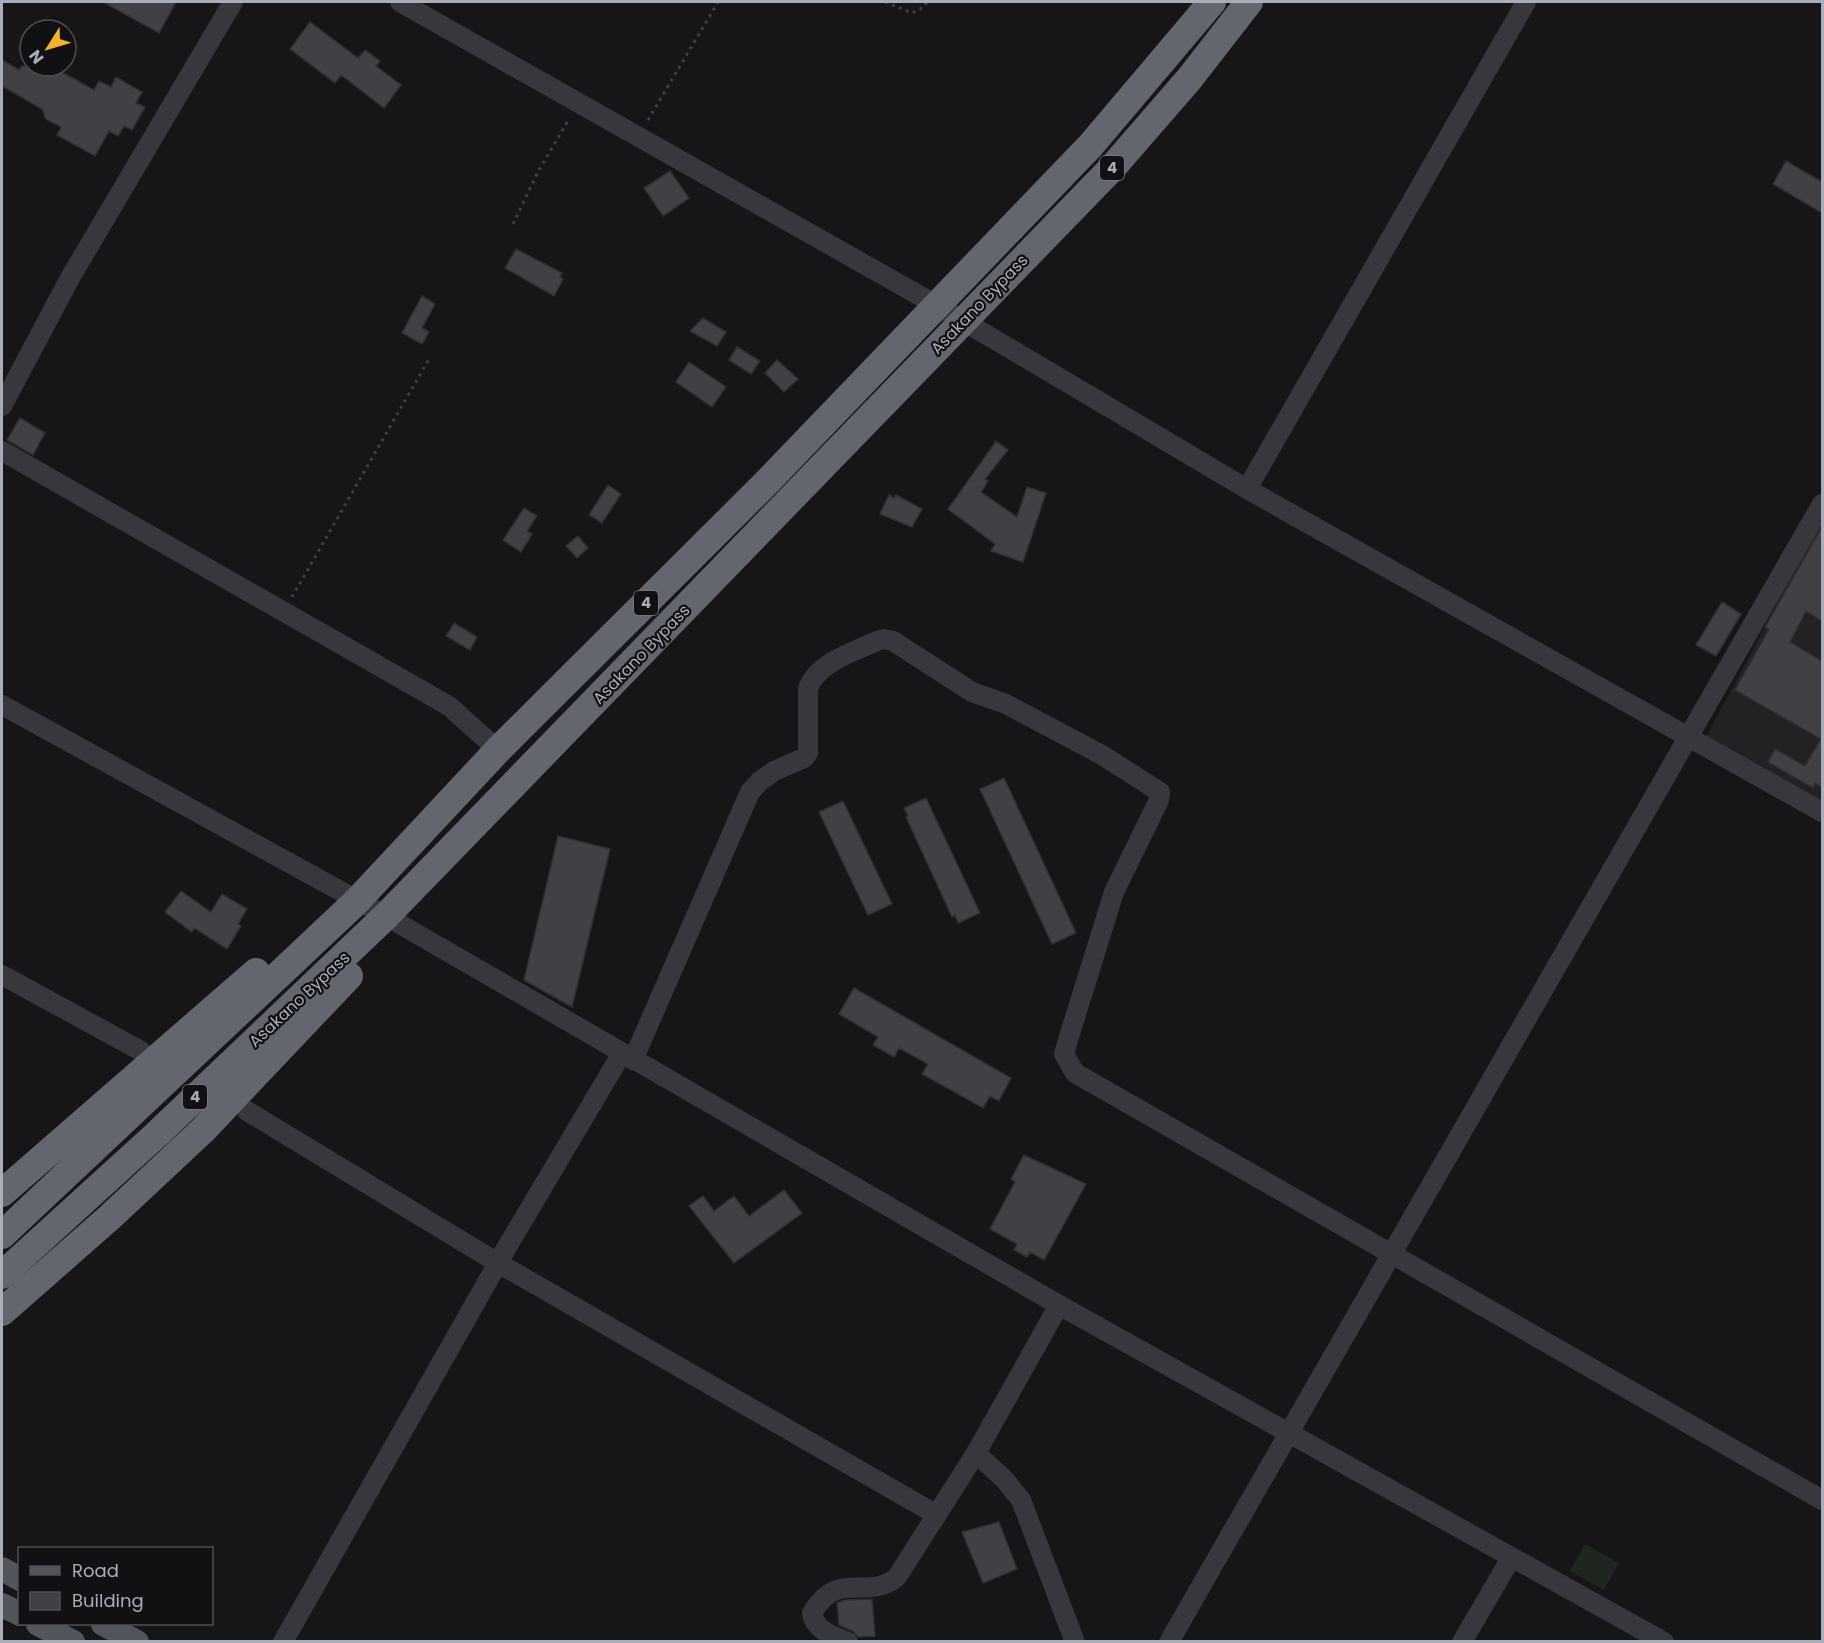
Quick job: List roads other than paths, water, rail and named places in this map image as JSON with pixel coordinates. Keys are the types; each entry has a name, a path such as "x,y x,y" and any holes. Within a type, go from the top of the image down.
{"highway":[{"name":"Asakano Bypass","path":"2,1235 356,902 498,750 766,483 938,306 1091,145 1212,2"},
{"name":"Asakano Bypass","path":"2,1275 156,1134 386,916 1112,168 1190,78 1249,2"},
{"name":"4","path":"150,1054 301,933 356,902"},
{"path":"2,1312 110,1217 232,1100 368,957 386,916"},
{"path":"2,1193 150,1054"}],"main road":[{"path":"2,1569 18,1578"},
{"path":"2,1605 18,1613"},
{"path":"42,1625 73,1641"},
{"path":"107,1625 137,1641"}],"street":[{"path":"2,406 70,278 233,2"},
{"path":"400,2 579,101 638,137 938,306 1247,489 1822,812"},
{"path":"1247,489 1526,2"},
{"path":"2,451 449,706 498,750"},
{"path":"1169,1641 1822,504"},
{"path":"283,1641 498,1263 627,1056 750,792 763,778 804,758 808,753 808,688 812,680 828,665 877,641 888,639 972,692 1006,704 1102,755 1160,792 1159,800 1114,892 1065,1048 1064,1054 1075,1073 1822,1500"},
{"path":"2,705 356,902 386,916 1059,1305 1664,1641"},
{"path":"2,975 150,1054"},
{"path":"247,1111 498,1263 937,1515"},
{"path":"848,1641 823,1630 816,1623 812,1613 818,1602 825,1594 838,1588 880,1586 893,1580 976,1453 1059,1305"},
{"path":"976,1453 1000,1474 1021,1500 1075,1641"},
{"path":"1462,1641 1511,1558"}]}
